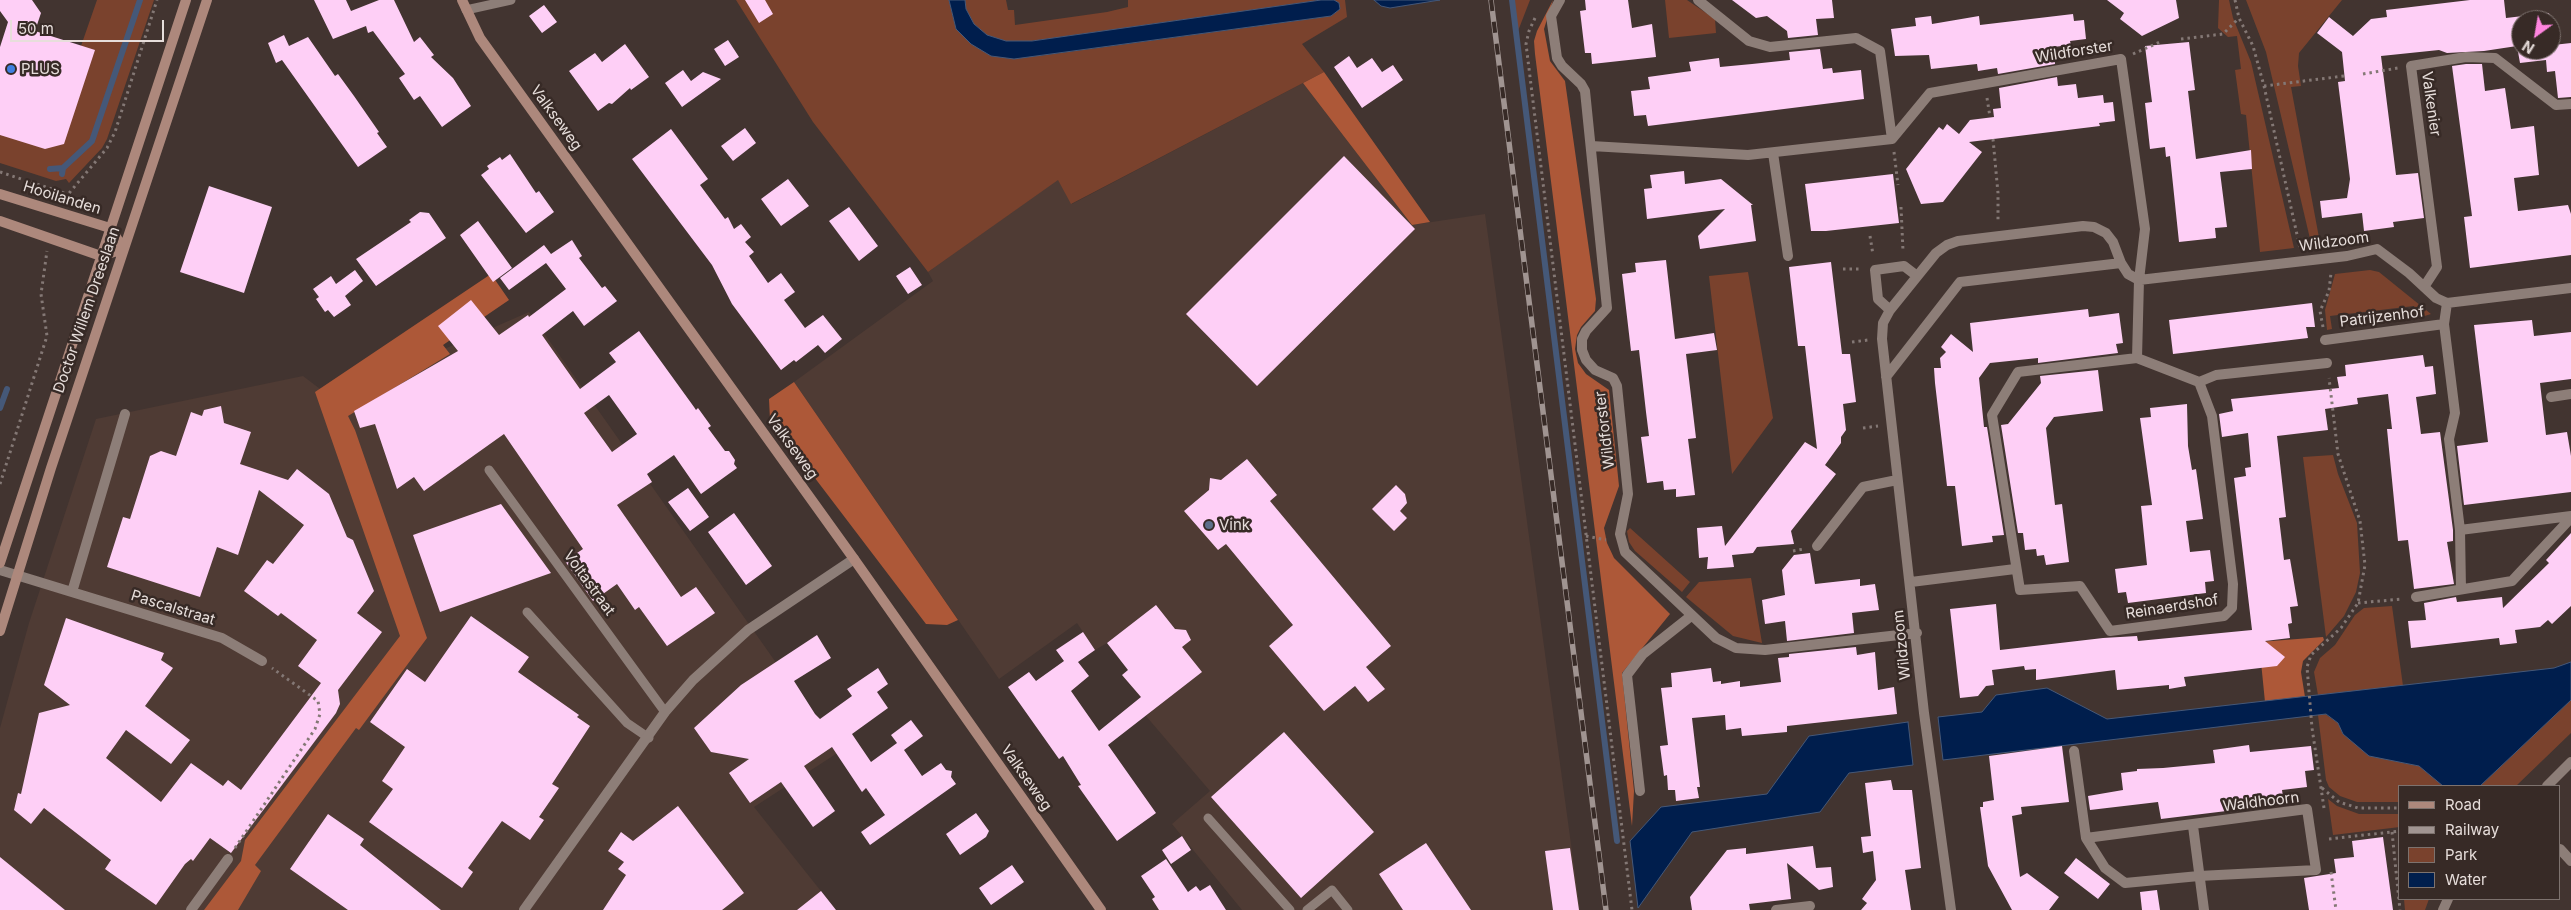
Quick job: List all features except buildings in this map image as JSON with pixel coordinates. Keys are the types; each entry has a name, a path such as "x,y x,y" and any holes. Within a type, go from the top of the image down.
{"street":[{"name":"Doctor Willem Dreeslaan","path":"0,563 186,0"},
{"name":"Doctor Willem Dreeslaan","path":"0,632 124,248 207,0"},
{"name":"Wildforster","path":"1560,0 1551,16 1557,58 1585,91 1607,308 1586,331 1582,339 1582,350 1586,360 1596,370 1613,378 1617,386 1628,494 1620,534 1625,552 1630,559 1691,616 1724,643 1746,650 1917,633"},
{"path":"1590,146 1748,155 1892,139 1880,51 1856,38 1770,47 1750,41 1698,0"},
{"name":"Valkseweg","path":"464,5 480,38 854,559 1101,910"},
{"name":"Valkenier","path":"2424,287 2437,267 2411,66 2466,57 2495,58 2556,104 2571,104"},
{"name":"Wildforster","path":"1892,139 1930,93 2121,59 2145,229 2138,280"},
{"path":"1773,153 1788,256"},
{"name":"Hooilanden","path":"0,194 110,228 124,248"},
{"path":"0,221 101,256 124,248"},
{"name":"Wildzoom","path":"1950,909 1924,713 1917,633 1897,480 1882,339 1883,323 1890,310 1917,276 1936,253 1947,245 1958,241 2046,229 2094,227 2106,233 2113,242 2121,263 2128,274 2138,280 2346,256 2376,249 2409,273 2436,298 2447,303"},
{"path":"1886,377 1960,282 2121,263"},
{"path":"1890,310 1878,299 1875,270 1904,266 1917,276"},
{"path":"2137,358 2138,280"},
{"path":"2447,303 2571,288"},
{"name":"Patrijzenhof","path":"2447,303 2444,324 2455,413 2449,439 2460,530 2460,589"},
{"name":"Patrijzenhof","path":"2325,340 2444,324"},
{"name":"Reinaerdshof","path":"2137,358 2200,382 2212,416 2215,436 2233,584 2232,608 2224,616 2110,631 2080,586 2020,590 2015,569 1992,415 2018,372 2137,358"},
{"path":"2200,382 2216,375 2327,363"},
{"path":"2551,397 2571,394"},
{"path":"72,592 125,414"},
{"path":"1817,546 1863,487 1897,480"},
{"path":"2460,530 2571,517"},
{"path":"2416,597 2512,581 2571,517"},
{"path":"524,910 649,738 664,712 693,680 748,630 854,559"},
{"path":"1911,582 2015,569"},
{"name":"Pascalstraat","path":"0,570 222,638 262,661"},
{"path":"1640,791 1627,676 1643,654 1691,616"},
{"name":"Waldhoorn","path":"2074,750 2086,838 2105,868 2125,883 2200,876 2316,870 2306,809 2193,826 2086,838"},
{"path":"2548,785 2571,762"},
{"path":"2193,826 2204,910"},
{"path":"2561,850 2571,861"},
{"path":"191,910 228,859"},
{"path":"1776,910 1810,906"}],"lane":[{"path":"464,5 511,0"},
{"name":"Voltastraat","path":"489,470 664,712"},
{"path":"527,612 627,723 649,738"},
{"path":"1208,818 1290,910"},
{"path":"1307,910 1332,890 1348,910"}],"path":[{"path":"2235,0 2239,18 2253,46 2264,86 2303,261"},
{"path":"1537,16 1529,31 1526,44 1632,910"},
{"path":"2181,39 2223,34 2239,18"},
{"path":"2121,59 2160,42"},
{"path":"2363,74 2411,66"},
{"path":"2264,86 2344,76"},
{"path":"1892,139 1898,185"},
{"path":"1993,139 1998,192 1998,236"},
{"name":"Hooilanden","path":"0,172 67,194"},
{"path":"1901,207 1904,266"},
{"path":"2322,272 2331,271 2329,292 2320,311 2325,340"},
{"path":"2312,728 2307,667 2311,655 2341,628 2358,603 2365,565 2360,521 2338,454 2327,363"},
{"path":"2358,603 2416,597"},
{"path":"228,859 315,729 320,714 318,700 262,661"},
{"path":"2322,788 2339,802 2358,808 2398,808"},
{"path":"2329,839 2398,831"},
{"path":"2392,832 2398,890"}],"shaded area":[{"path":"1553,0 1544,29 1550,61 1565,81 1596,299 1595,311 1581,327 1577,335 1575,349 1578,363 1586,374 1609,390 1619,486 1604,528 1607,543 1614,558 1670,614 1622,673 1634,791 1632,826 1535,54 1534,41 1537,31"},
{"path":"1324,72 1430,222 1412,225 1303,83"},
{"path":"1303,83 1412,225 1485,214 1580,910 1242,910 1172,824 1210,791 1146,716 1152,711 1122,675 1128,670 1107,643 1095,650 1077,623 999,679 794,382 933,281 928,272 1058,179 1072,204"},
{"path":"491,274 509,300 443,345 450,354 348,416 355,430 427,638 359,730 356,728 255,865 261,871 238,910 204,910 241,861 245,840 400,636 315,392"},
{"path":"529,312 839,752 754,807 836,910 0,910 0,728 29,623 96,419 303,376 332,398"},
{"path":"794,382 958,620 947,625 926,624 770,419 769,399"},
{"path":"2323,637 2324,640 2303,661 2301,672 2305,697 2265,702 2259,642"}],"green space":[{"path":"97,0 154,0 107,139 102,148 69,183 66,179 56,181 0,163 0,132 81,46"},
{"path":"736,0 949,0 956,29 1039,56 1331,16 1340,9 1339,3 1334,0 1345,0 1347,17 1302,44 1324,72 1071,204 1058,180 928,272 813,122"},
{"path":"965,0 1006,0 1008,10 1014,10 1015,25 1107,12 1128,7 1128,0 1321,0 1032,41 1005,41 987,35 974,24 966,9"},
{"path":"1514,0 1530,0 1518,31"},
{"path":"1665,0 1687,0 1715,19 1716,33 1669,38"},
{"path":"2219,0 2229,0 2233,18 2251,62 2294,248 2260,252 2246,115 2241,114 2235,70 2241,69 2237,36 2228,37 2218,28"},
{"path":"2246,0 2342,0 2299,53 2298,66 2301,86 2291,87 2320,243 2311,243 2266,52"},
{"path":"2370,270 2379,272 2431,314 2415,319 2414,306 2330,316 2332,329 2327,330 2325,310 2335,274"},
{"path":"1748,272 1773,418 1732,474 1709,276"},
{"path":"2333,455 2338,474 2357,523 2360,573 2356,592 2344,616 2326,637 2303,457"},
{"path":"1630,528 1690,582 1682,592 1635,551 1629,542 1627,531"},
{"path":"1751,578 1762,643 1733,636 1686,597 1699,582"},
{"path":"2392,606 2403,686 2318,695 2314,672 2320,658 2335,645 2355,615 2364,608"},
{"path":"2571,700 2571,733 2517,785 2481,785"},
{"path":"2325,714 2338,723 2343,734 2403,763 2419,766 2442,785 2398,785 2398,802 2357,802 2340,796 2329,787 2326,780 2318,715"},
{"path":"2328,799 2337,806 2359,814 2398,814 2398,827 2333,835"},
{"path":"2404,900 2429,900 2425,910 2405,910"}],"water":[{"path":"949,0 965,0 966,9 974,24 987,35 1006,41 1032,41 1321,0 1334,0 1339,3 1340,9 1331,16 1014,59 991,56 971,44 956,29"},
{"path":"1374,0 1440,0 1390,8 1381,6"},
{"path":"2571,662 2571,700 2481,785 2442,785 2419,766 2369,756 2343,734 2338,723 2326,714 1943,760 1938,717 1982,712 1996,695 2047,688 2107,719 2554,668"},
{"path":"1908,722 1913,765 1849,773 1820,812 1692,832 1638,908 1630,841 1661,807 1767,794 1809,736"}],"waterway":[{"path":"62,174 63,168 92,141 140,0"},
{"path":"1512,0 1617,841"},
{"path":"50,169 63,168"},
{"path":"0,408 7,389"}],"railway":[{"path":"1491,0 1606,910"}],"place":[{"name":"PLUS","path":"11,69"},
{"name":"Vink","path":"1209,525"}]}
